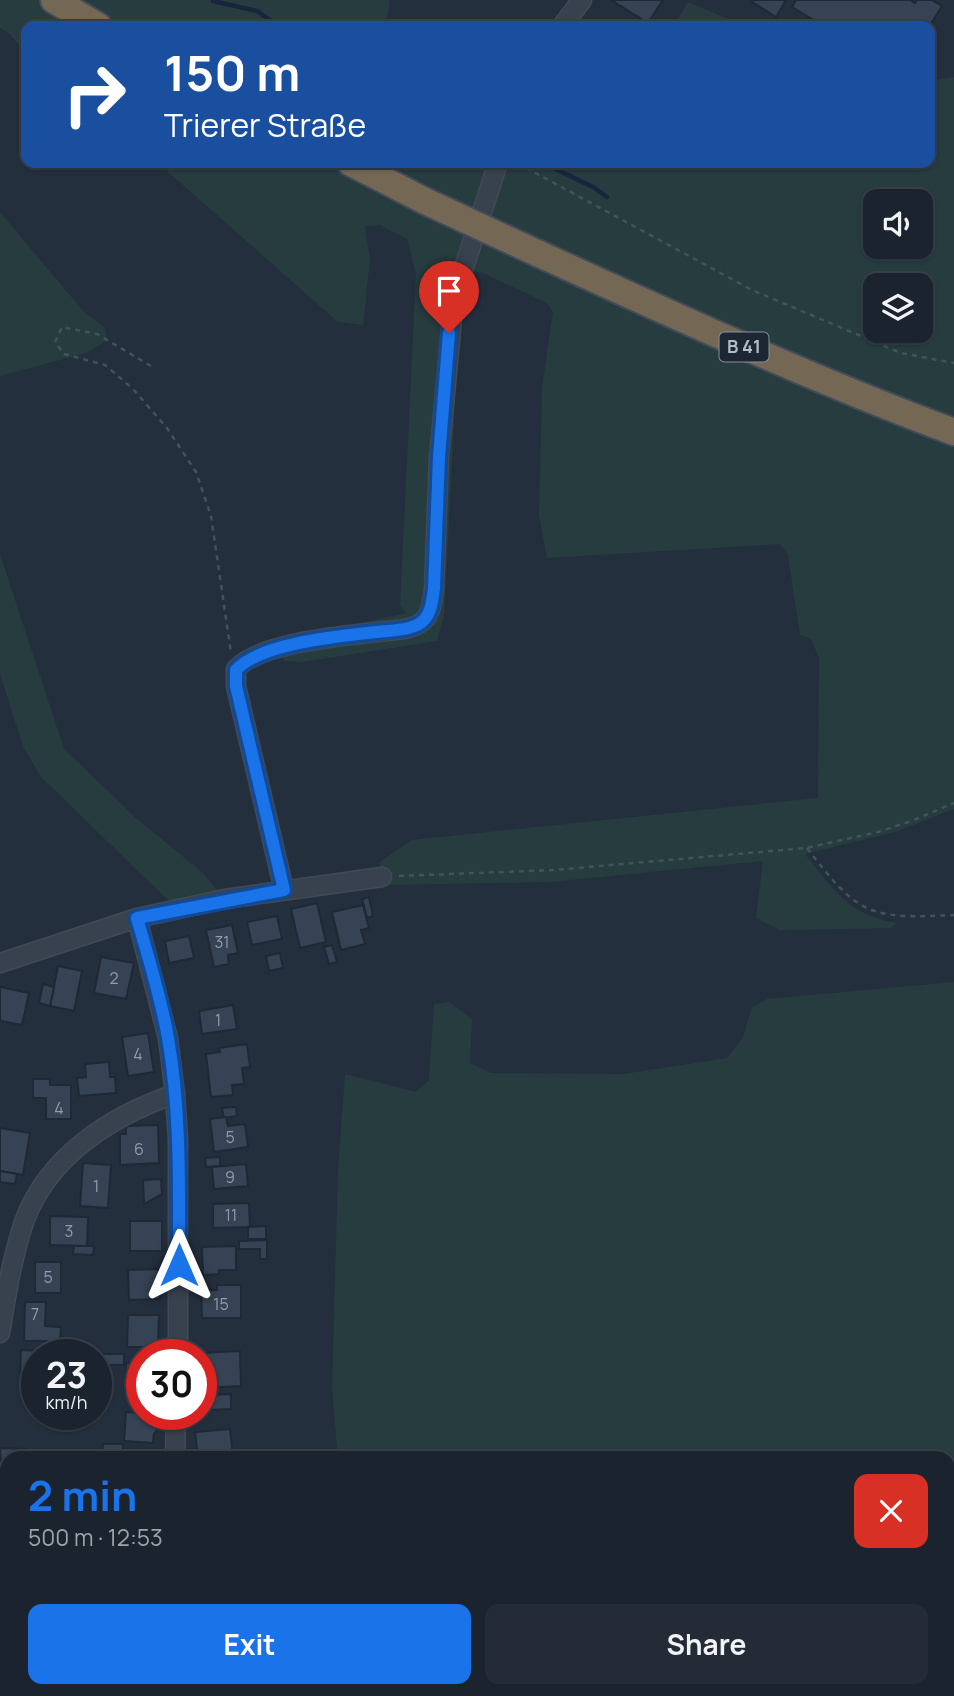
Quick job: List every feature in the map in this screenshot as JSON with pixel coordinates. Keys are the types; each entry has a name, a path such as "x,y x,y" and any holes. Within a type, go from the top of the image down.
{"highway":[{"path":"54,0 90,21"},
{"name":"B 41","path":"361,168 537,253 770,358 868,400 954,432"}],"street":[{"path":"566,21 582,0"},
{"path":"284,890 236,686 236,670 244,662 273,649 412,627 423,621 431,607 439,457 454,298 497,168"},
{"path":"0,963 137,918 284,890 382,877"},
{"path":"137,918 168,1038 175,1094 178,1138 178,1339"},
{"path":"0,1333 17,1247 25,1220 39,1191 59,1164 86,1140 117,1118 175,1094"},
{"path":"175,1451 176,1430"}],"path":[{"path":"526,168 752,290 901,353 954,363"},
{"path":"151,366 97,334 62,327 55,342 64,354 105,365 134,389 167,428 196,472 211,516 230,649 236,670"},
{"path":"382,877 554,870 806,848 878,832 954,803"},
{"path":"806,848 848,898 872,912 909,917 954,915"}],"green space":[{"path":"0,0 390,2 386,21 21,21 21,47 10,34 0,28"},
{"path":"688,2 733,21 677,21"},
{"path":"954,77 954,809 895,832 805,854 834,890 854,907 866,914 897,923 891,928 780,930 756,918 763,861 550,882 380,885 380,862 412,840 818,798 819,658 811,639 800,635 788,555 780,544 547,558 539,515 542,387 553,312 547,303 483,273 471,271 458,341 444,616 437,641 302,662 284,661 278,641 407,613 400,606 416,274 407,239 380,225 365,226 370,260 363,325 338,322 164,168 935,168 935,80"},
{"path":"0,212 84,312 104,327 108,340 86,353 0,376"},
{"path":"0,554 64,749 136,818 203,873 220,894 172,904 41,777 23,746 0,674"},
{"path":"954,982 954,1451 337,1451 332,1389 338,1170 345,1074 416,1092 429,1080 434,1004 449,1002 472,1019 470,1063 491,1073 623,1074 727,1058 743,1037 752,1007 767,999"}],"building":[{"path":"611,0 663,0 649,21 645,21"},
{"path":"786,0 776,17 752,2"},
{"path":"796,0 910,0 915,3 917,0 932,0 942,6 933,21 815,21 792,7"},
{"path":"369,897 373,916 367,918 362,899"},
{"path":"317,903 326,942 300,948 291,909"},
{"path":"363,905 369,928 361,930 365,944 341,950 332,912"},
{"path":"277,916 282,939 252,945 247,922"},
{"path":"232,925 238,953 228,955 229,964 214,967 206,930"},
{"path":"189,936 194,958 169,963 165,941"},
{"path":"332,945 337,962 329,964 324,947"},
{"path":"280,953 283,968 269,971 266,956"},
{"path":"101,957 134,963 126,999 94,993"},
{"path":"58,966 82,971 74,1011 50,1006"},
{"path":"43,984 54,987 50,1006 39,1003"},
{"path":"0,987 29,993 22,1025 0,1021"},
{"path":"233,1005 237,1029 202,1034 199,1011"},
{"path":"148,1033 154,1072 128,1076 122,1037"},
{"path":"247,1044 250,1067 242,1068 244,1084 232,1085 233,1095 211,1097 206,1054 220,1052 219,1048"},
{"path":"109,1062 110,1077 115,1077 116,1093 79,1096 77,1078 86,1077 85,1064"},
{"path":"33,1079 50,1079 50,1085 71,1085 71,1119 46,1119 46,1098 33,1098"},
{"path":"236,1107 237,1116 224,1118 222,1108"},
{"path":"226,1117 228,1126 245,1124 248,1147 214,1152 210,1119"},
{"path":"158,1125 159,1163 120,1165 120,1134 126,1134 126,1126"},
{"path":"0,1128 30,1133 23,1175 0,1171"},
{"path":"220,1157 220,1166 206,1167 205,1158"},
{"path":"83,1163 111,1165 108,1208 80,1206"},
{"path":"246,1164 248,1186 214,1189 212,1167"},
{"path":"0,1171 17,1174 15,1184 0,1182"},
{"path":"161,1179 162,1194 144,1204 143,1180"},
{"path":"249,1203 250,1227 213,1228 213,1204"},
{"path":"50,1216 88,1217 87,1246 50,1245"},
{"path":"130,1221 162,1221 162,1251 130,1251"},
{"path":"266,1226 266,1239 248,1239 248,1227"},
{"path":"267,1240 267,1259 260,1259 260,1249 239,1249 239,1241"},
{"path":"74,1246 94,1246 93,1255 73,1254"},
{"path":"236,1246 236,1270 219,1270 219,1274 203,1275 202,1247"},
{"path":"35,1262 61,1262 61,1293 35,1293"},
{"path":"159,1269 160,1299 129,1300 128,1270"},
{"path":"217,1285 241,1285 241,1318 202,1318 201,1290 217,1290"},
{"path":"25,1302 46,1302 45,1326 61,1327 60,1339 24,1339"},
{"path":"128,1315 159,1315 158,1339 127,1339"},
{"path":"240,1351 241,1386 217,1387 217,1352"},
{"path":"112,1354 124,1354 124,1365 112,1365"},
{"path":"231,1394 231,1409 217,1410 217,1395"},
{"path":"126,1412 126,1430 157,1430 153,1443 124,1441"},
{"path":"230,1429 233,1451 197,1451 195,1432"},
{"path":"103,1444 123,1444 123,1451 102,1451"},
{"path":"0,1448 26,1449 26,1451 0,1451"}],"waterway":[{"path":"213,1 257,11 271,21"},
{"path":"553,168 593,187 607,197"}],"route":[{"path":"179,1265 175,1094 168,1038 137,918 225,899 284,890 236,686 236,670 244,662 273,649 412,627 423,621 431,607 434,589 439,457 449,333"}]}
